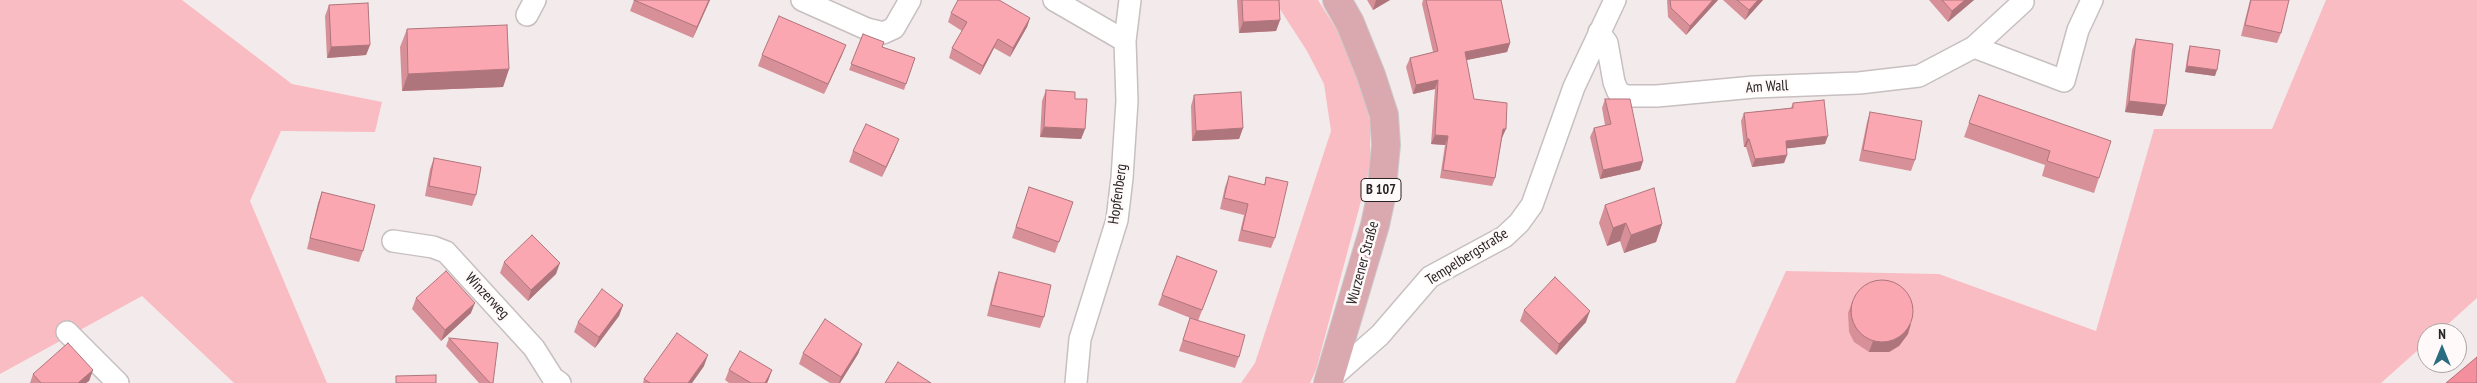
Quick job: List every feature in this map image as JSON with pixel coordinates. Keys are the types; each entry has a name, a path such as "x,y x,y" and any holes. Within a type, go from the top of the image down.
{"main road":[{"name":"Wurzener Straße","path":"1329,381 1375,225 1386,145 1384,115 1371,74 1350,23 1337,0"}],"street":[{"path":"802,0 867,29 883,33 894,28 910,0"},
{"path":"1054,0 1125,41"},
{"name":"Hopfenberg","path":"1076,383 1080,339 1117,220 1122,178 1126,101 1125,41 1130,0"},
{"name":"Tempelbergstraße","path":"1329,381 1380,335 1430,277 1504,237 1519,224 1532,205 1574,87 1615,0"},
{"name":"Am Wall","path":"1599,32 1607,43 1614,82 1618,92 1626,96 1635,97 1754,87 1858,83 1919,76 1974,48 2023,2 2022,0"},
{"path":"1974,48 2064,81 2078,30 2092,0"},
{"name":"Winzerweg","path":"393,241 433,247 446,252 534,348 553,378 560,383"},
{"path":"67,332 118,383"}],"shaded area":[{"path":"0,0 182,0 292,84 382,102 375,132 281,131 250,201 327,383 234,383 142,296 0,374"},
{"path":"1274,0 1318,0 1337,30 1359,79 1370,122 1370,167 1316,370 1310,383 1241,383 1255,363 1331,131 1324,84 1307,51"},
{"path":"2326,0 2477,0 2477,298 2449,323 2417,323 2417,351 2381,383 1735,383 1786,271 1939,274 2096,331 2154,129 2272,129"},
{"path":"2477,357 2477,383 2446,383 2458,373 2467,373 2467,365"}],"building":[{"path":"634,0 709,0 697,27"},
{"path":"958,0 999,0 1030,18 1013,48 998,39 983,66 952,48 967,22 951,13"},
{"path":"1242,0 1279,0 1280,20 1243,22"},
{"path":"1426,0 1501,0 1510,43 1465,52 1474,99 1507,103 1506,129 1503,129 1495,178 1443,170 1448,136 1435,135 1438,80 1416,85 1410,58 1438,51"},
{"path":"1670,0 1713,0 1690,26 1671,8"},
{"path":"1737,0 1758,0 1749,10"},
{"path":"1942,0 1965,0 1952,11"},
{"path":"2251,0 2289,0 2281,33 2245,25"},
{"path":"368,3 370,45 331,47 329,5"},
{"path":"779,16 846,45 828,84 762,55"},
{"path":"507,25 509,69 408,74 407,29"},
{"path":"863,34 884,42 882,47 915,58 906,84 851,64"},
{"path":"2136,39 2173,44 2166,105 2129,101"},
{"path":"2190,46 2220,50 2217,70 2187,66"},
{"path":"1046,90 1075,92 1075,99 1087,99 1085,129 1044,127"},
{"path":"1241,92 1243,128 1196,131 1194,95"},
{"path":"1979,95 2111,141 2099,178 2047,161 2050,151 1969,123"},
{"path":"1605,99 1630,99 1643,161 1603,170 1594,128 1611,124"},
{"path":"1824,100 1828,136 1786,141 1787,155 1755,159 1749,139 1747,139 1744,113 1793,108 1793,103"},
{"path":"1870,112 1922,121 1915,160 1863,150"},
{"path":"866,124 899,139 886,167 853,151"},
{"path":"434,158 481,167 476,195 429,186"},
{"path":"1229,176 1265,185 1266,177 1288,182 1275,238 1242,230 1248,204 1224,198"},
{"path":"1029,187 1073,202 1059,242 1016,227"},
{"path":"1654,188 1662,224 1631,235 1626,223 1613,228 1605,205"},
{"path":"322,192 375,205 363,251 310,238"},
{"path":"532,235 560,263 531,290 504,262"},
{"path":"1177,256 1217,271 1202,310 1162,295"},
{"path":"446,271 475,303 445,330 416,298"},
{"path":"999,272 1051,285 1044,317 991,305"},
{"path":"1555,277 1590,311 1559,344 1524,310"},
{"path":"1882,280 1899,285 1904,289 1908,294 1913,311 1908,328 1904,333 1899,337 1882,342 1865,337 1860,333 1856,328 1851,311 1856,294 1860,289 1865,285"},
{"path":"602,289 623,305 599,337 578,322"},
{"path":"1190,318 1245,335 1239,357 1183,340"},
{"path":"825,319 862,344 841,377 803,353"},
{"path":"677,333 708,355 688,383 650,383 644,379"},
{"path":"449,338 498,343 493,383 490,383"},
{"path":"68,343 93,370 78,383 41,383 33,374"},
{"path":"740,351 772,370 765,383 751,383 729,370"},
{"path":"898,362 931,383 885,383"},
{"path":"436,375 436,383 396,383 396,376"}]}
